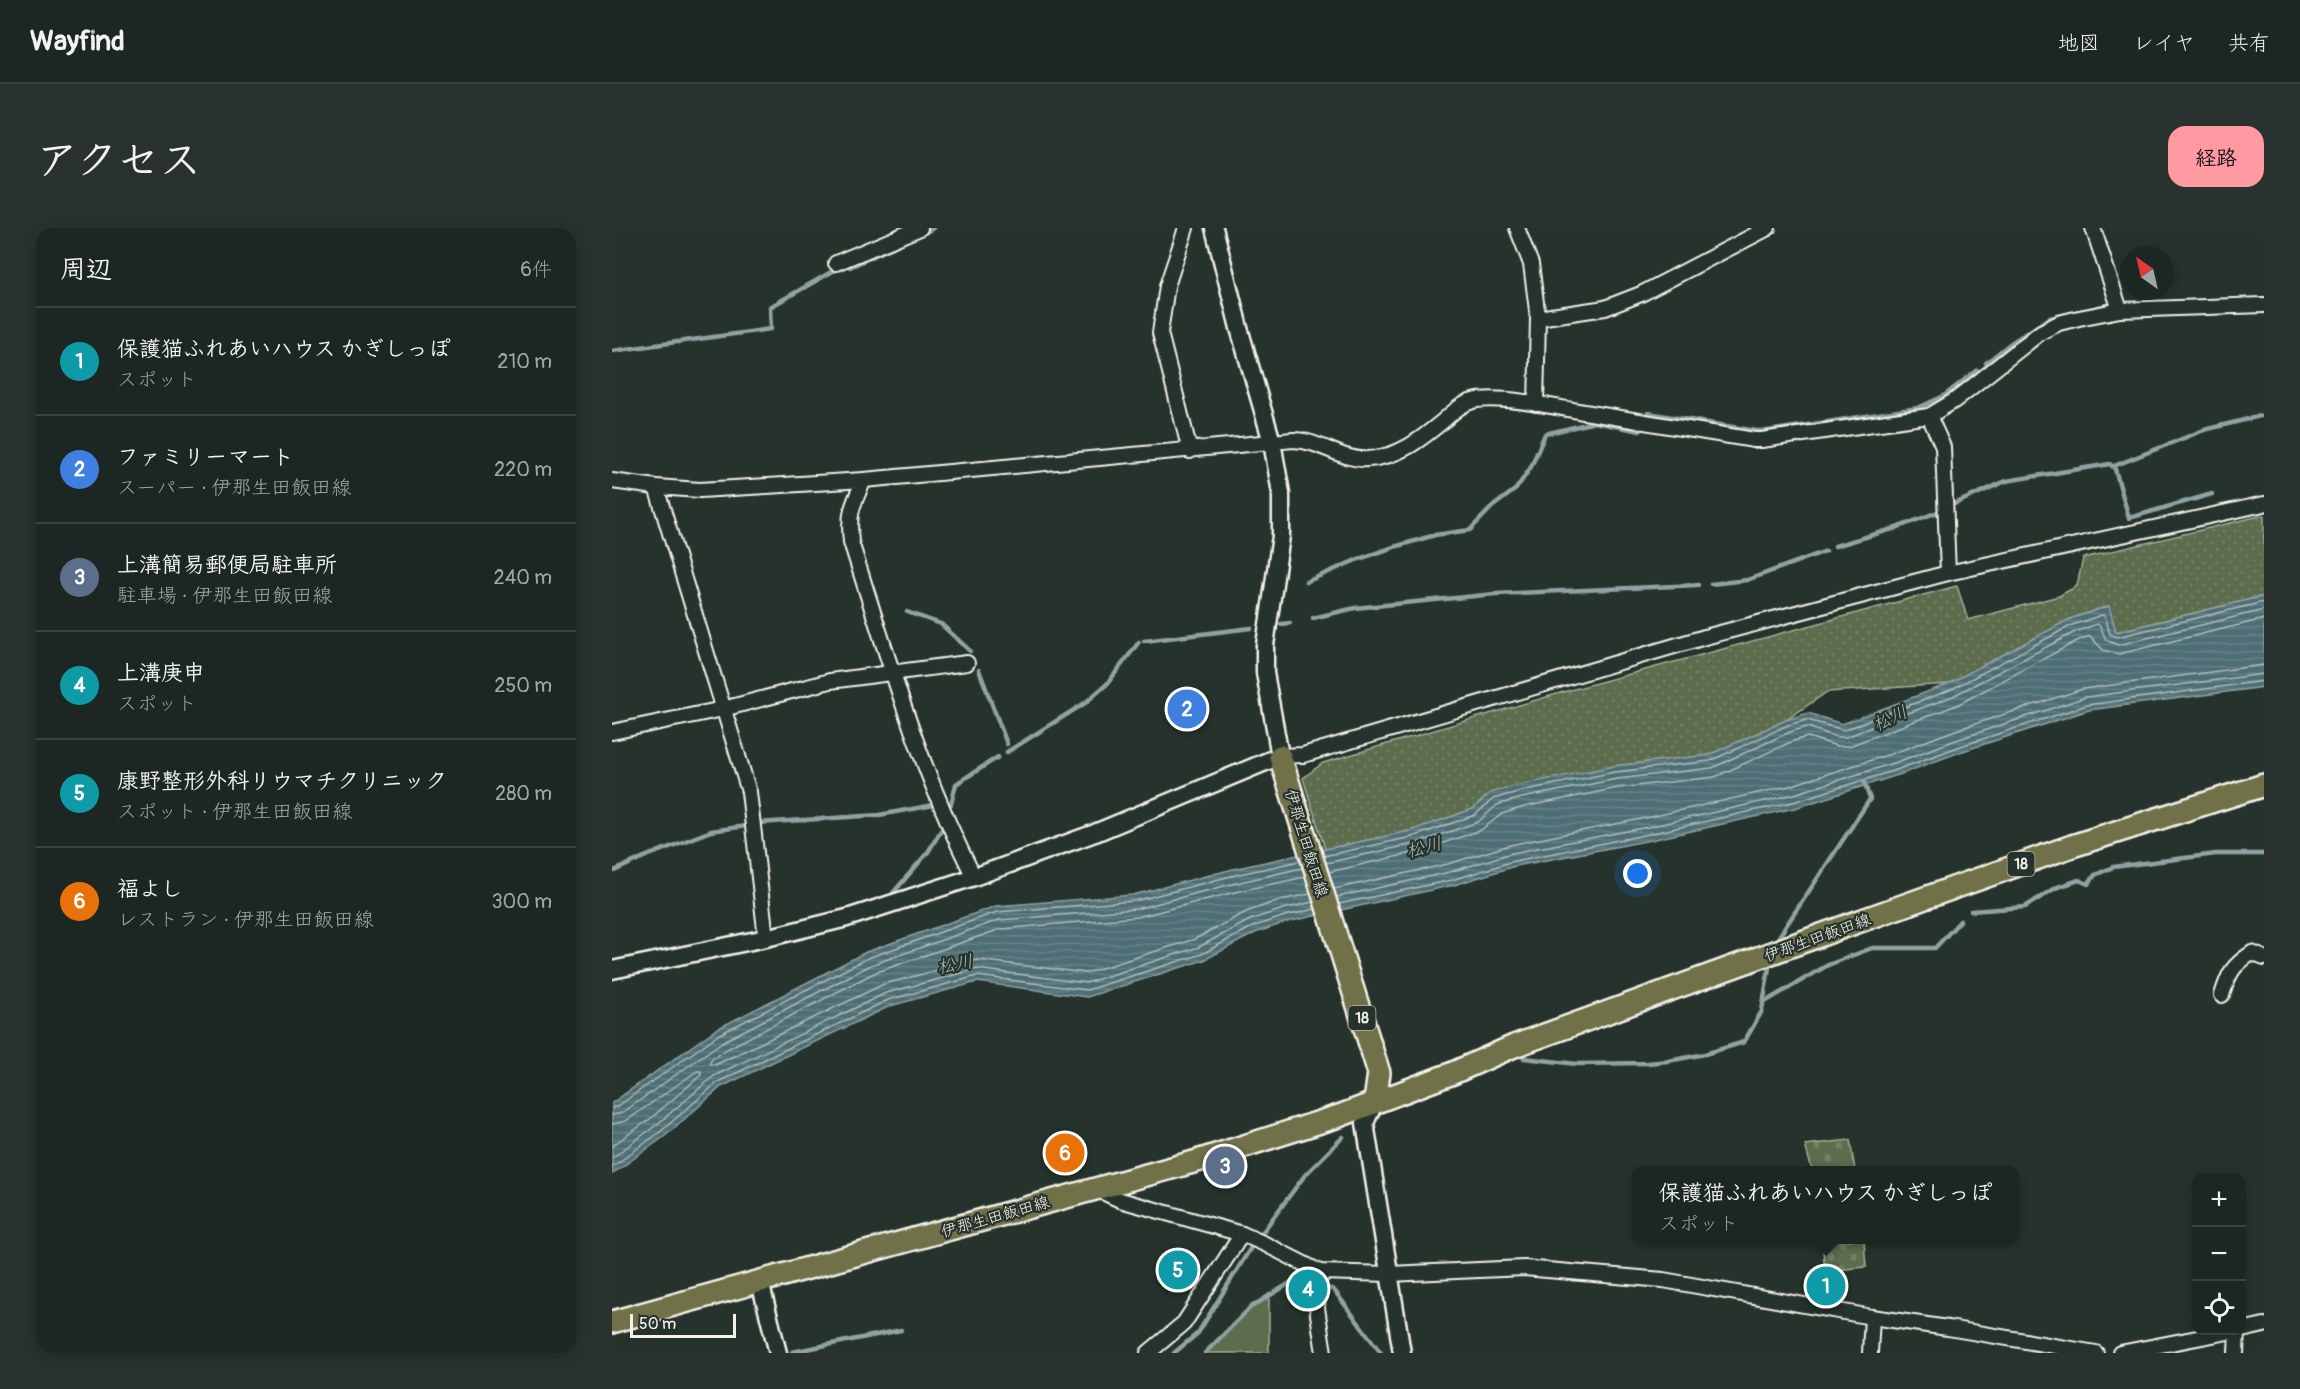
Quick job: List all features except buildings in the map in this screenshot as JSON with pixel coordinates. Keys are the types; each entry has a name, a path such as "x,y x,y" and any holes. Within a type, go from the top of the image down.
{"main road":[{"name":"伊那生田飯田線","path":"1280,756 1379,1073 1375,1101"},
{"name":"伊那生田飯田線","path":"612,1322 1197,1161 1339,1116 1453,1073 1515,1046 1780,950 2072,846 2264,785"}],"street":[{"path":"836,263 920,228"},
{"path":"1186,228 1167,286 1160,333 1190,451"},
{"path":"1214,228 1239,328 1272,442 1281,493 1281,536 1265,645 1265,673 1280,756"},
{"path":"1517,228 1531,264 1538,318 1536,404"},
{"path":"1538,318 1605,308 1632,298 1768,228"},
{"path":"2093,228 2120,310"},
{"path":"612,481 700,490 864,480 1304,440 1356,459 1388,457 1416,444 1459,407 1473,401 1488,399 1536,404 1754,440 1929,416 1954,401 2041,332 2059,323 2120,310 2264,305"},
{"path":"1929,416 1942,447 1948,573"},
{"path":"864,480 850,511 852,542 893,675 951,833 974,877"},
{"path":"656,487 749,792 766,938"},
{"path":"612,970 766,938 847,918 974,877 1095,833 1280,756 1303,755 1705,637 1948,573 2264,504"},
{"path":"612,732 723,709 830,681 893,675 968,663"},
{"path":"2222,995 2229,972 2238,962 2252,953 2264,958"},
{"path":"1375,1101 1365,1123 1402,1353"},
{"path":"1094,1188 1120,1200 1245,1236 1265,1244 1319,1280 1389,1274 1524,1268 1640,1278 2096,1353"},
{"path":"1148,1353 1184,1323 1245,1236"},
{"path":"1319,1280 1317,1308 1324,1353"},
{"path":"760,1282 778,1353"},
{"path":"1870,1353 1872,1317"},
{"path":"2246,1329 2264,1325"},
{"path":"2120,1353 2213,1335"},
{"path":"2236,1353 2238,1335"}],"green space":[{"path":"2264,515 2264,596 2115,632 2108,606 2070,619 1948,684 1827,692 1786,720 1709,755 1614,766 1490,793 1473,809 1410,831 1325,849 1303,778 1323,763 1567,691 1957,586 1968,620 2059,596 2077,586 2083,558"},
{"path":"1850,1140 1854,1166 1811,1166 1805,1145"},
{"path":"1822,1244 1864,1244 1866,1267 1825,1271"},
{"path":"1269,1294 1269,1353 1205,1353 1251,1307"}],"water":[{"name":"松川","path":"2264,596 2264,687 2089,710 1795,808 1651,840 1515,866 1454,885 1287,922 1255,933 1204,960 1087,997 977,982 890,1006 721,1087 664,1137 612,1174 612,1103 715,1030 866,952 996,906 1133,895 1233,869 1410,831 1473,809 1490,793 1519,785 1614,766 1709,755 1786,720 1808,713 1842,724 1948,684 2070,619 2109,606 2116,632"}],"waterway":[{"path":"921,235 933,228"},
{"path":"850,267 908,240"},
{"path":"612,351 771,329 770,307 833,271"},
{"path":"1986,363 2011,343 2050,318 2108,305"},
{"path":"1648,413 1768,431 1918,408 1944,396 1977,370"},
{"path":"2114,466 2204,430 2264,415"},
{"path":"1306,582 1356,560 1394,547 1435,535 1470,530 1492,507 1516,489 1531,467 1545,434 1595,422 1640,431"},
{"path":"1952,505 2006,481 2110,464 2115,469 2129,518 2212,494"},
{"path":"1835,546 1896,528 1940,511"},
{"path":"1711,584 1747,580 1826,551"},
{"path":"1313,618 1355,608 1495,594 1698,585"},
{"path":"907,612 941,624 970,651"},
{"path":"1281,624 1290,623"},
{"path":"1144,641 1251,628"},
{"path":"1007,752 1085,703 1107,684 1139,642"},
{"path":"979,670 1007,744"},
{"path":"951,804 956,784 998,757"},
{"path":"1774,944 1870,799 1864,782"},
{"path":"758,823 879,815 934,805"},
{"path":"612,872 711,831 746,826"},
{"path":"893,893 928,852 942,829"},
{"path":"1971,911 2025,907 2055,888 2079,880 2088,884 2095,875 2113,867 2216,854 2264,854"},
{"path":"1763,1003 1828,965 1872,948 1935,948 1960,921"},
{"path":"1524,1058 1577,1064 1648,1063 1705,1054 1744,1042 1762,1011 1770,961"},
{"path":"1174,1353 1198,1333 1250,1249 1305,1175 1343,1137"},
{"path":"1205,1353 1251,1307 1295,1280 1308,1280 1334,1290 1381,1353"},
{"path":"792,1352 901,1330"}],"place":[{"name":"ファミリーマート","path":"1187,709"},
{"name":"福よし","path":"1065,1153"},
{"name":"上溝簡易郵便局駐車所","path":"1225,1166"},
{"name":"康野整形外科リウマチクリニック","path":"1178,1270"},
{"name":"保護猫ふれあいハウス かぎしっぽ","path":"1826,1286"},
{"name":"上溝庚申","path":"1308,1289"}]}
